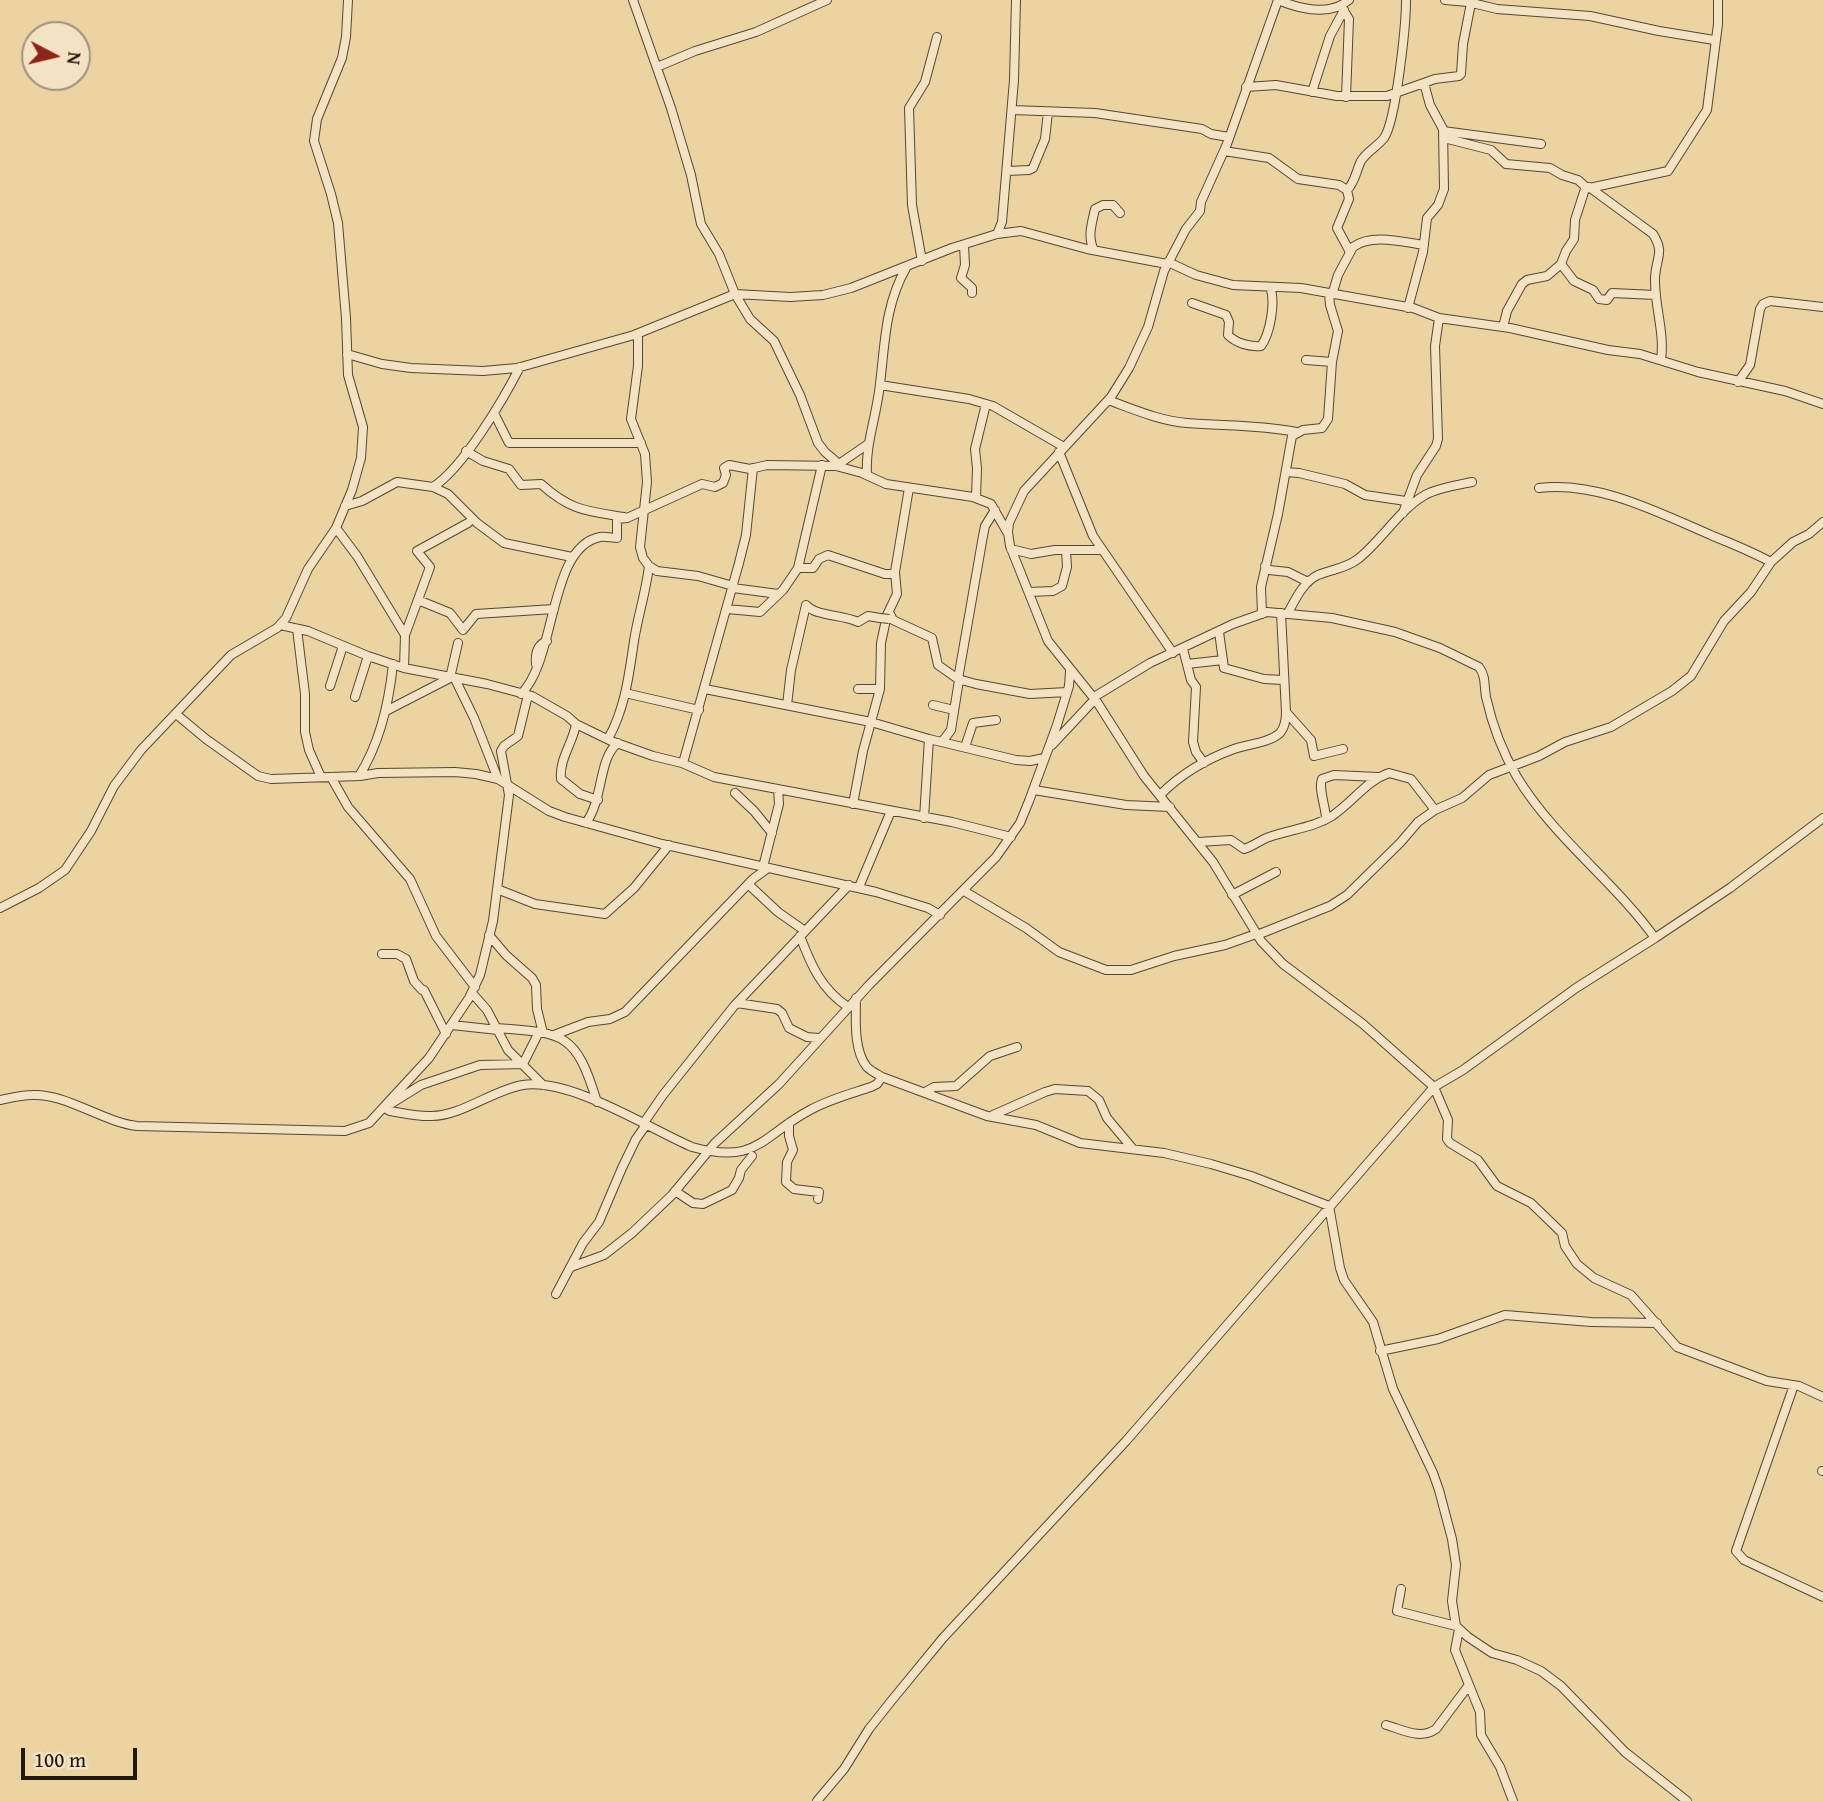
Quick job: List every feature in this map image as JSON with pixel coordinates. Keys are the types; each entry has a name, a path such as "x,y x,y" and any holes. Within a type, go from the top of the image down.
{"street":[{"path":"0,908 39,888 65,870 91,831 123,772 141,750 231,655 280,625 291,608 313,558 336,528 345,506 356,474 363,440 361,417 348,375 338,223 314,141 317,119 342,58 348,21 348,0"},
{"path":"633,0 685,154 701,224 719,254 750,319 774,341 800,395 818,443 838,465"},
{"path":"657,67 695,51 755,32 827,0"},
{"path":"998,234 1002,222 1012,110 1016,0"},
{"path":"1008,535 1009,523 1024,491 1108,400 1129,368 1144,336 1168,263 1185,229 1200,211 1201,202 1224,151 1278,0 1299,7 1329,10 1345,6"},
{"path":"1347,190 1353,184 1354,174 1367,152 1384,138 1397,92 1406,0"},
{"path":"1445,0 1590,16 1714,40"},
{"path":"1503,327 1507,311 1522,285 1547,276 1561,264 1574,239 1575,220 1583,193 1588,187 1664,173 1670,169 1707,110 1718,24 1718,0"},
{"path":"1246,87 1276,85 1346,97 1387,96 1461,74 1470,2"},
{"path":"1345,6 1349,19 1346,97"},
{"path":"1312,92 1330,36 1345,6"},
{"path":"922,261 912,205 909,108 925,82 937,37"},
{"path":"1408,308 1424,245 1427,218 1444,195 1444,134 1430,105 1424,83"},
{"path":"1012,110 1130,117 1202,129 1211,134 1229,137"},
{"path":"1007,171 1033,168 1045,139 1048,112"},
{"path":"1444,134 1491,150 1506,164 1550,168 1578,180 1653,234 1660,254 1655,278 1656,309 1661,331 1661,360"},
{"path":"1444,134 1541,144"},
{"path":"1224,151 1269,158 1298,179 1339,185 1347,190 1349,199 1337,228 1350,252"},
{"path":"1094,250 1090,243 1091,225 1096,209 1103,205 1113,205 1121,213"},
{"path":"347,354 382,364 411,368 483,371 520,367 638,334 736,294 806,298 851,288 998,234 1021,231 1094,250 1168,263 1196,275 1233,285 1287,286 1408,308 1439,318 1503,327 1599,349 1640,354 1738,382 1785,391 1823,404"},
{"path":"1108,400 1169,421 1244,424 1296,432 1322,428 1327,423 1332,362 1338,331 1329,305 1338,275 1350,252 1358,243 1373,240 1424,245"},
{"path":"964,245 965,265 961,278 972,288 972,293"},
{"path":"1561,264 1574,281 1593,290 1599,299 1607,300 1612,293 1656,295"},
{"path":"867,475 868,444 880,385 882,350 888,317 895,290 906,268"},
{"path":"1192,303 1226,315 1229,322 1228,335 1232,339 1246,345 1261,346 1271,313 1273,297 1270,287"},
{"path":"1738,382 1750,365 1763,304 1770,301 1823,307"},
{"path":"1403,515 1417,475 1438,439 1435,346 1439,318"},
{"path":"638,334 638,366 631,419 645,454 646,509 640,547 643,558 649,566 657,570 778,594"},
{"path":"1306,360 1332,362"},
{"path":"433,486 449,474 494,413 520,367"},
{"path":"880,385 999,408 1062,450 1076,497 1102,550 1173,653"},
{"path":"976,498 975,449 986,404"},
{"path":"494,413 509,443 641,443"},
{"path":"1262,614 1260,595 1265,566 1290,443 1296,432"},
{"path":"838,465 868,444"},
{"path":"466,451 483,461 509,469 521,485 541,484 563,502 585,512 627,518"},
{"path":"0,1100 33,1095 47,1096 122,1125 345,1131 365,1126 429,1058 452,1026 480,975 497,889 509,795 502,748 518,736 524,695 537,666 537,650 540,644 547,641 561,583 572,556 599,537 617,538 617,519 627,518 702,484 715,487 723,483 726,475 724,468 729,465 753,468 767,464 838,465 886,484 976,498 991,504 1008,535 1011,549 1048,641 1094,698 1134,762 1198,842 1257,934 1283,964 1363,1024 1434,1087 1448,1120 1447,1139 1450,1143 1478,1160 1497,1186 1531,1203 1562,1233 1566,1247 1577,1264 1594,1278 1632,1295 1677,1347 1767,1381 1794,1385 1823,1398"},
{"path":"726,608 760,612 798,568 822,465"},
{"path":"683,763 746,535 753,468"},
{"path":"1286,472 1299,472 1345,484 1365,495 1406,501"},
{"path":"345,506 362,501 397,481 433,486 448,494 477,523 504,542 572,556"},
{"path":"1160,795 1176,779 1204,762 1278,734 1284,727 1284,613 1308,582 1355,561 1374,546 1385,531 1426,494 1472,482"},
{"path":"1539,488 1562,485 1609,495 1746,548 1772,562"},
{"path":"853,804 863,751 880,689 880,652 886,616 897,594 893,576 909,488"},
{"path":"942,741 951,730 985,526 995,510"},
{"path":"964,891 1026,928 1059,953 1107,970 1131,971 1174,956 1257,934 1330,906 1347,895 1418,822 1435,810 1462,798 1489,775 1539,756 1565,742 1623,721 1683,683 1691,676 1724,621 1740,605 1783,549 1809,534 1823,522"},
{"path":"404,668 405,635 430,567 417,551 468,523"},
{"path":"336,528 357,556 405,635"},
{"path":"1011,549 1031,554 1102,550"},
{"path":"1029,592 1052,591 1062,586 1067,567 1066,550"},
{"path":"798,568 813,568 819,559 828,555 893,576"},
{"path":"608,740 616,725 625,693 649,566"},
{"path":"1265,566 1269,570 1288,572 1308,582"},
{"path":"418,600 450,613 463,630 475,614 554,610"},
{"path":"787,705 795,646 806,605 811,610 847,617 858,622 869,616 886,616 932,638 938,665 959,679 1021,693 1067,692"},
{"path":"705,689 871,722 929,739 1025,761 1046,754 1094,698 1150,663 1252,616 1284,613 1332,618 1395,632 1440,648 1479,667 1483,672 1492,716 1511,766 1536,806 1656,938"},
{"path":"280,625 404,668 477,682 524,695 551,706 576,724 608,740 653,756 683,763 714,777 952,822 1011,837"},
{"path":"297,629 305,694 305,732 309,750 348,807 410,880 436,936 487,1010 508,1049 543,1085"},
{"path":"1219,632 1223,666 1226,669 1264,679 1283,680"},
{"path":"458,643 452,679 474,718 498,779"},
{"path":"330,686 343,646"},
{"path":"1183,649 1191,680 1196,687 1193,742 1196,752 1204,762"},
{"path":"355,697 368,656"},
{"path":"1187,664 1223,660"},
{"path":"359,776 372,754 386,711 393,664"},
{"path":"571,1267 595,1261 618,1245 675,1191 735,1123 779,1084 856,998 996,857 1011,837 1034,790 1067,692 1070,671"},
{"path":"386,711 452,679"},
{"path":"858,689 880,689"},
{"path":"625,693 699,710"},
{"path":"933,705 954,710"},
{"path":"1286,712 1311,740 1314,756 1343,750"},
{"path":"176,714 258,776 271,779 455,772 498,779 549,811 586,823 669,845 859,887 928,908 940,915"},
{"path":"965,747 973,723 996,720"},
{"path":"576,724 572,741 560,766 561,779 580,794 598,800"},
{"path":"924,818 929,739"},
{"path":"586,823 598,800 607,755 618,743"},
{"path":"1025,761 1038,775"},
{"path":"1198,842 1231,840 1244,849 1267,838 1307,828 1348,805 1371,780 1389,773 1411,779 1435,810"},
{"path":"1326,819 1320,780 1334,775 1378,776"},
{"path":"554,1035 625,1012 766,867 779,804 778,789"},
{"path":"1034,790 1126,805 1170,807"},
{"path":"735,793 772,833"},
{"path":"859,887 891,811"},
{"path":"817,1801 844,1769 869,1729 943,1638 1126,1441 1434,1087 1463,1070 1576,988 1656,938 1765,863 1823,818"},
{"path":"497,889 535,904 605,914 634,888 669,845"},
{"path":"1232,895 1276,872"},
{"path":"748,884 802,934 813,970 824,982 830,995 848,1007"},
{"path":"556,1294 583,1243 600,1222 636,1139 679,1074 737,1003 849,885"},
{"path":"489,935 536,985 541,1033 523,1063"},
{"path":"382,954 397,954 406,959 414,981 424,990 446,1034"},
{"path":"856,998 856,1030 863,1057 867,1066 881,1077 991,1116 1036,1125 1080,1143 1188,1157 1264,1180 1329,1206"},
{"path":"737,1003 777,1009 789,1028 807,1037 819,1038"},
{"path":"452,1026 541,1033 563,1039 578,1054 597,1102"},
{"path":"925,1092 934,1087 956,1086 990,1056 1017,1047"},
{"path":"384,1108 421,1085 480,1065 523,1063"},
{"path":"384,1108 432,1116 450,1113 507,1089 543,1085 561,1088 597,1102 692,1147 730,1154 750,1150 789,1123 833,1098 872,1087 881,1077"},
{"path":"991,1116 1055,1089 1088,1091 1099,1100 1107,1118 1133,1149"},
{"path":"789,1123 793,1150 787,1162 786,1182 794,1189 819,1192 818,1199"},
{"path":"675,1191 693,1203 703,1204 732,1190 741,1170 752,1156"},
{"path":"1329,1206 1340,1268 1353,1294 1373,1322 1393,1389 1439,1490 1456,1565 1452,1601 1457,1627 1455,1650 1480,1712 1481,1735 1500,1767 1513,1801"},
{"path":"1380,1351 1438,1339 1505,1315 1591,1322 1657,1323"},
{"path":"1794,1385 1737,1551 1744,1560 1823,1597"},
{"path":"1401,1589 1397,1611 1457,1627 1492,1653 1541,1671 1561,1686 1625,1752 1687,1801"},
{"path":"1386,1725 1419,1735 1429,1734 1436,1729 1469,1685"}]}
